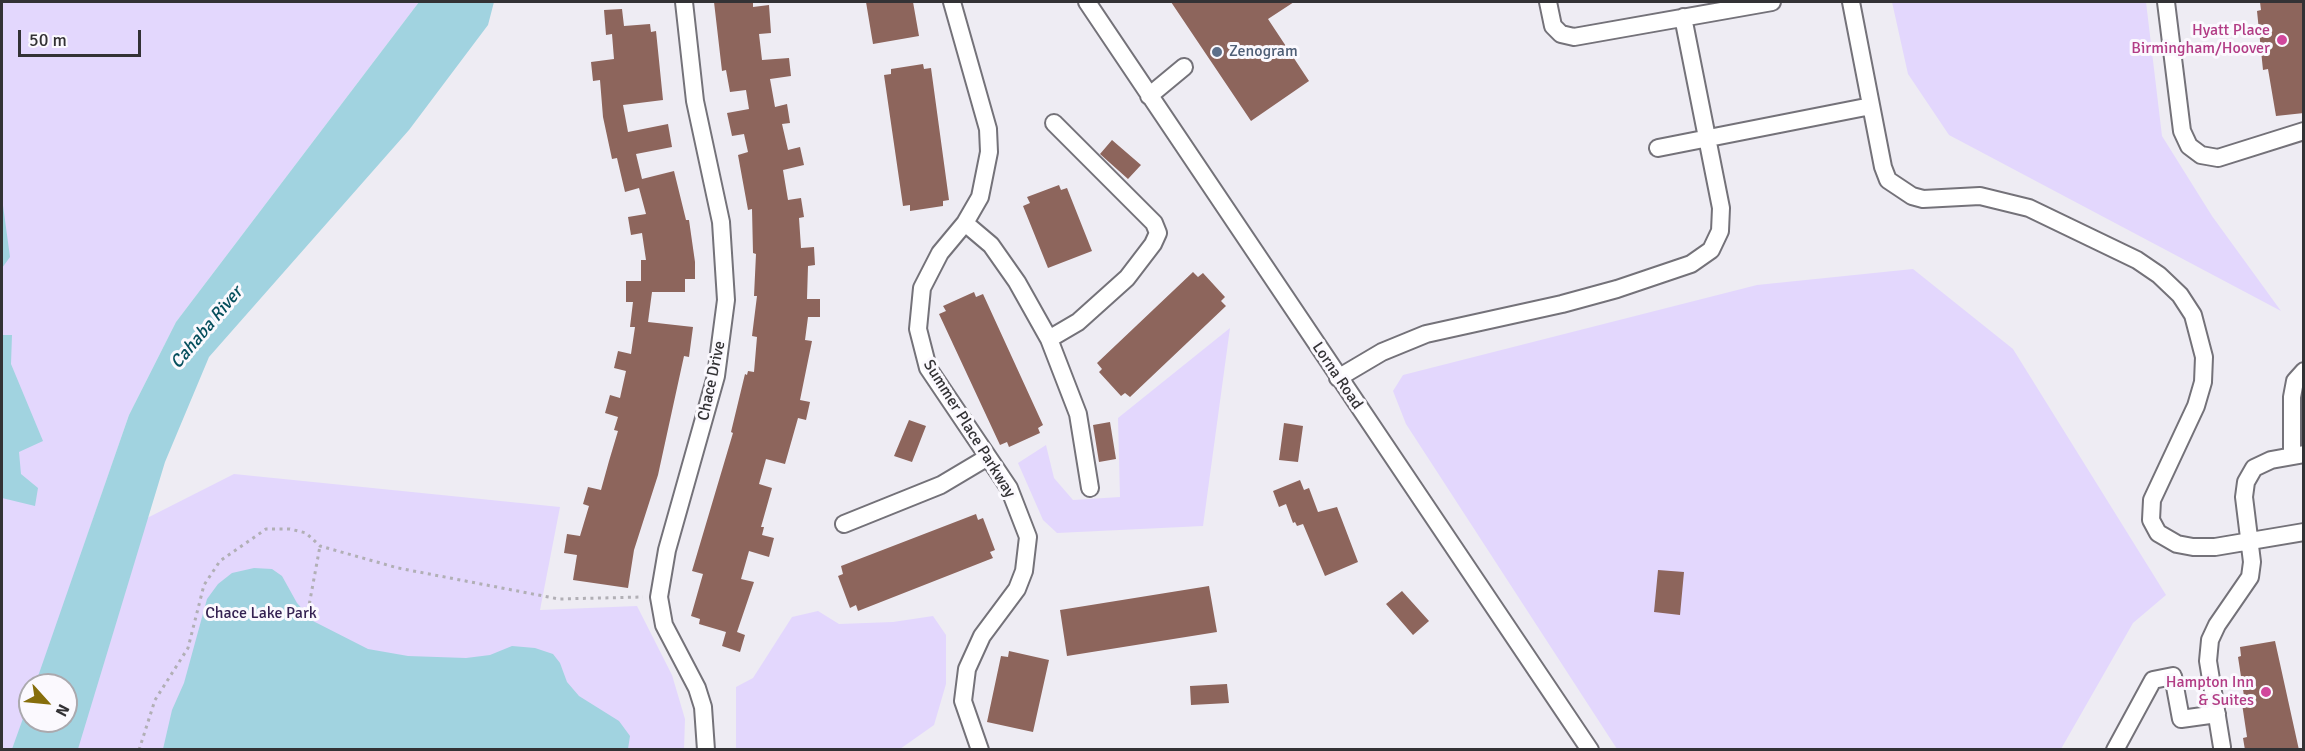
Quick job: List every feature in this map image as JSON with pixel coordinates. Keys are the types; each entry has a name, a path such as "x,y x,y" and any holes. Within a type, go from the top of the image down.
{"street":[{"name":"Chace Drive","path":"684,2 695,101 721,222 726,300 716,376 667,550 659,597 664,625 697,688 703,707 706,750"},
{"name":"Summer Place Parkway","path":"952,2 988,129 989,152 986,176 980,196 929,271 922,288 918,329 928,368 1009,488 1028,537 1024,572 1017,589 982,636 967,669 963,700 980,750"},
{"name":"Lorna Road","path":"1087,2 1590,750"},
{"path":"1548,2 1553,26 1568,37 1772,2"},
{"path":"1851,2 1883,167 1888,180 1899,189 1923,199 1980,196 2028,208 2137,260 2159,275 2180,295 2193,315 2204,357 2203,382 2196,406 2156,488 2152,500 2151,520 2154,528 2165,539 2193,547 2215,547 2304,532"},
{"path":"2166,2 2182,131 2189,146 2201,154 2218,158 2304,131"},
{"path":"1338,378 1382,352 1426,334 1562,304 1657,277 1703,258 1717,241 1722,220 1683,18"},
{"path":"1149,96 1184,67"},
{"path":"1658,148 1871,106"},
{"path":"1048,339 1078,322 1104,302 1127,278 1153,244 1158,233 1154,223 1143,210 1054,123"},
{"path":"964,222 991,245 1017,282 1048,339 1078,414 1090,488"},
{"path":"2222,747 2208,661 2210,640 2217,625 2250,577 2250,541 2244,497 2246,482 2254,468 2271,460 2298,454 2292,397 2295,381 2304,371"},
{"path":"844,524 941,485 988,457"},
{"path":"2115,750 2153,680 2173,676 2181,719 2217,714"}],"path":[{"path":"139,750 155,700 188,648 204,585 220,561 266,529 290,528 306,533 320,546 398,568 559,599 646,597 646,589"},
{"path":"308,610 320,546"}],"green space":[{"name":"Chace Lake Park","path":"2,2 419,2 176,322 129,415 82,551 234,474 560,507 540,610 637,606 672,675 685,719 684,749 2,749"},
{"path":"1892,2 2146,2 2162,136 2212,216 2281,311 1949,135 1908,74"},
{"path":"1913,269 2013,349 2166,595 2133,623 2061,749 1617,749 1406,424 1393,391 1403,375 1757,285"},
{"path":"1230,328 1203,526 1057,533 1043,520 1018,463 1046,445 1054,478 1073,500 1120,497 1118,418"},
{"path":"818,611 839,624 893,622 933,616 946,635 946,684 934,725 900,749 736,749 736,687 753,678 792,617"}],"water":[{"name":"Cahaba River","path":"419,2 494,2 488,25 409,130 209,357 165,462 78,749 12,749 18,732 78,733 78,673 39,673 129,415 176,322"},
{"path":"2,198 10,257 2,268"},
{"path":"2,335 12,335 11,364 43,441 19,452 21,474 38,488 35,506 2,498"},
{"path":"254,568 272,569 282,576 297,603 313,621 368,649 408,656 466,658 490,655 512,646 535,648 553,654 560,663 567,682 579,696 619,721 630,736 628,749 163,749 172,710 184,683 207,599 218,584 232,573"}],"building":[{"path":"714,2 753,2 753,7 769,5 771,33 759,34 762,60 789,58 791,76 770,79 775,107 787,104 790,123 782,124 788,150 800,147 804,165 783,170 788,200 801,198 804,217 799,218 801,248 814,247 815,265 808,266 807,299 820,299 820,317 808,317 805,340 812,341 800,400 810,402 806,420 798,418 785,464 766,459 759,484 772,488 761,527 764,527 762,535 774,538 769,557 749,551 741,579 754,582 737,632 745,635 740,652 722,646 726,632 699,624 700,619 691,616 703,574 692,571 733,433 731,432 745,374 747,375 748,371 754,372 757,337 752,336 757,296 754,296 756,254 753,253 752,209 748,210 738,155 748,152 744,134 732,136 727,113 749,109 746,90 730,92 726,70 722,71"},
{"path":"866,2 913,2 919,36 873,44"},
{"path":"1171,2 1294,2 1268,19 1309,81 1251,121"},
{"name":"Hyatt Place Birmingham/Hoover","path":"2260,2 2304,2 2304,113 2276,116 2268,69 2263,70 2257,11 2261,10"},
{"path":"622,9 624,26 650,24 651,32 656,31 663,100 623,105 628,132 668,124 672,147 636,154 642,179 674,171 686,220 689,220 695,262 695,279 685,279 685,292 652,292 648,322 693,327 689,357 684,356 658,475 634,550 628,588 573,580 577,555 564,553 567,534 580,536 589,506 583,504 588,487 601,490 618,431 614,430 618,417 605,413 610,395 620,398 626,371 614,368 618,351 631,354 635,327 630,327 633,302 626,302 626,281 641,281 641,260 646,260 642,233 631,235 628,217 646,214 639,188 625,192 617,158 612,159 603,117 600,80 593,81 591,62 614,59 612,34 606,35 604,10"},
{"path":"923,64 924,69 931,68 949,200 943,201 943,206 910,211 910,205 903,206 884,75 891,74 891,69"},
{"path":"1112,140 1141,165 1128,179 1100,154"},
{"path":"1059,185 1061,190 1067,188 1092,251 1048,268 1023,206 1030,203 1027,197"},
{"path":"1193,272 1198,277 1203,273 1225,297 1221,301 1226,306 1130,397 1125,393 1121,396 1099,372 1102,369 1097,363"},
{"path":"974,292 976,297 983,294 1043,425 1038,428 1040,433 1009,447 1007,442 1000,445 939,314 946,311 943,306"},
{"path":"909,420 926,426 912,462 894,456"},
{"path":"1110,422 1116,459 1099,462 1093,425"},
{"path":"1284,423 1303,426 1298,462 1279,460"},
{"path":"1300,480 1304,490 1309,488 1318,512 1337,507 1358,562 1325,576 1303,524 1297,526 1295,522 1293,523 1286,504 1279,507 1273,491"},
{"path":"976,514 978,520 983,518 995,550 990,552 993,558 858,611 856,605 850,608 838,576 843,574 841,566"},
{"path":"1658,570 1684,572 1680,615 1654,612"},
{"path":"1209,586 1217,632 1067,656 1060,610"},
{"path":"1402,591 1429,621 1413,635 1386,604"},
{"name":"Hampton Inn & Suites","path":"2275,641 2299,750 2245,750 2243,738 2247,737 2241,697 2244,696 2238,657 2241,656 2240,647"},
{"path":"1009,651 1049,660 1033,732 987,722 1001,656 1008,657"},
{"path":"1227,684 1229,703 1191,705 1190,686"}],"place":[{"name":"Hyatt Place Birmingham/Hoover","path":"2282,40"},
{"name":"Zenogram","path":"1217,52"},
{"name":"Hampton Inn & Suites","path":"2266,692"}]}
